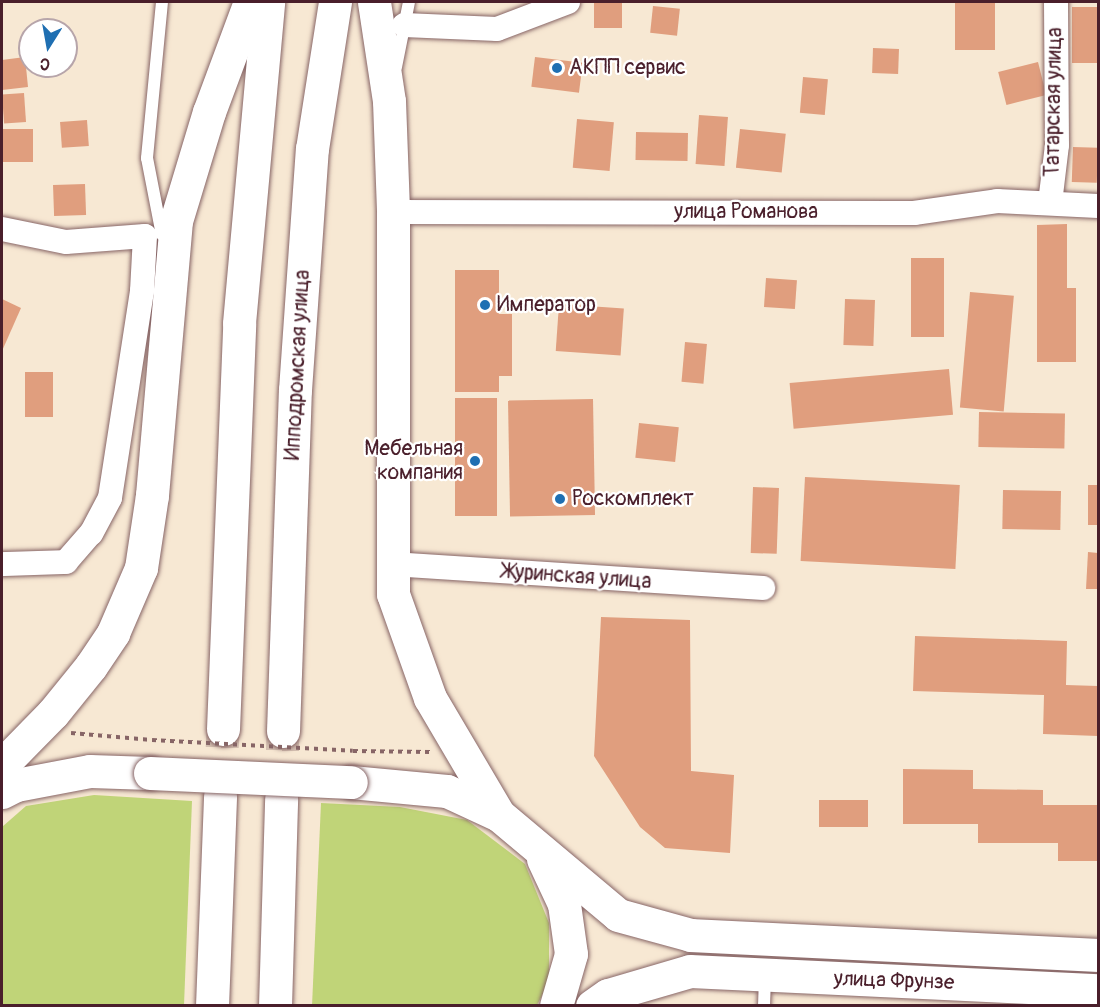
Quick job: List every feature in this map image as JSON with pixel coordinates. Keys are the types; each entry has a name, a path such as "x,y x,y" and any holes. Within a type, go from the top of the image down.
{"main road":[{"path":"2,765 91,666 113,633 141,568 152,495 176,221 209,112 250,2"},
{"path":"223,729 239,323 268,2"},
{"name":"Ипподромская улица","path":"283,731 295,390 310,172 335,2"},
{"path":"374,2 389,101 393,212 393,594 430,698 499,815"},
{"path":"2,792 16,785 90,771 150,773 352,766 447,791 499,815"},
{"path":"212,1005 220,796"},
{"path":"275,1005 281,799"},
{"name":"улица Фрунзе","path":"499,815 540,852 618,915 691,935 1098,955"},
{"path":"540,852 564,904 571,954 556,1005"},
{"name":"улица Фрунзе","path":"592,1005 608,995 690,971 765,990 1098,990"}],"street":[{"path":"404,25 497,29 568,2"},
{"name":"Татарская улица","path":"1050,203 1057,145 1056,2"},
{"name":"улица Романова","path":"393,212 914,213 997,201 1098,206"},
{"path":"2,229 66,242 145,236 142,291 111,498 91,533 66,562 35,566 2,564"},
{"name":"Журинская улица","path":"392,564 763,588"}],"lane":[{"path":"162,2 147,158 170,274"},
{"path":"389,101 409,2"}],"path":[{"path":"43,722 78,735 152,740 352,766 458,748"}],"green space":[{"path":"94,795 192,801 184,1005 2,1005 2,827 26,806"},
{"path":"321,803 400,807 467,820 525,864 549,923 549,982 537,1005 312,1006"}],"building":[{"path":"594,2 622,2 622,28 594,28"},
{"path":"955,2 995,2 995,50 955,50"},
{"path":"653,6 680,9 677,36 650,33"},
{"path":"1072,7 1098,7 1098,63 1072,63"},
{"path":"873,48 899,49 898,74 872,73"},
{"path":"535,57 583,63 579,93 531,87"},
{"path":"18,58 18,78 27,78 28,87 2,90 2,60"},
{"path":"1038,62 1046,95 1006,105 998,72"},
{"path":"803,77 828,79 825,115 800,113"},
{"path":"24,93 26,122 4,123 2,95"},
{"path":"699,115 728,117 725,166 696,164"},
{"path":"577,119 614,122 610,171 573,168"},
{"path":"87,120 89,146 62,148 60,122"},
{"path":"2,129 33,129 33,162 2,162"},
{"path":"740,129 786,134 782,173 736,168"},
{"path":"636,132 688,133 688,161 636,160"},
{"path":"1073,147 1098,148 1097,183 1072,182"},
{"path":"85,184 86,215 54,216 53,185"},
{"path":"1067,224 1067,288 1076,288 1076,362 1037,362 1037,225"},
{"path":"911,258 944,258 944,337 911,337"},
{"path":"455,270 499,270 499,314 512,314 512,376 499,376 499,392 455,392"},
{"path":"766,278 797,280 795,309 764,307"},
{"path":"970,292 1014,296 1004,411 960,408"},
{"path":"2,299 21,308 2,351"},
{"path":"845,299 875,300 873,346 843,345"},
{"path":"559,304 624,309 621,355 556,351"},
{"path":"685,342 707,344 703,384 682,382"},
{"path":"949,369 953,415 794,429 790,383"},
{"path":"25,372 53,372 53,417 25,417"},
{"path":"455,398 497,398 497,516 455,516"},
{"path":"593,399 595,515 510,516 508,400"},
{"path":"979,412 1065,414 1064,448 978,447"},
{"path":"639,423 679,427 675,462 635,458"},
{"path":"805,477 960,485 955,569 801,561"},
{"path":"1088,485 1098,485 1098,525 1088,525"},
{"path":"753,487 779,488 777,554 751,553"},
{"path":"1003,490 1061,491 1060,530 1002,529"},
{"path":"1088,552 1098,553 1098,589 1086,589"},
{"path":"601,617 690,620 691,771 734,775 730,853 665,848 640,827 594,756"},
{"path":"915,636 1067,641 1066,685 1098,686 1098,736 1043,734 1044,695 913,691"},
{"path":"903,769 973,770 973,789 1043,790 1043,805 1098,805 1098,861 1058,861 1058,843 978,843 978,824 903,824"},
{"path":"819,800 868,800 868,827 819,827"}],"tunnel":[{"path":"220,796 223,729"},
{"path":"281,799 283,731"}],"place":[{"name":"АКПП сервис","path":"557,68"},
{"name":"Император","path":"485,305"},
{"name":"Мебельная компания","path":"475,461"},
{"name":"Роскомплект","path":"560,499"}]}
